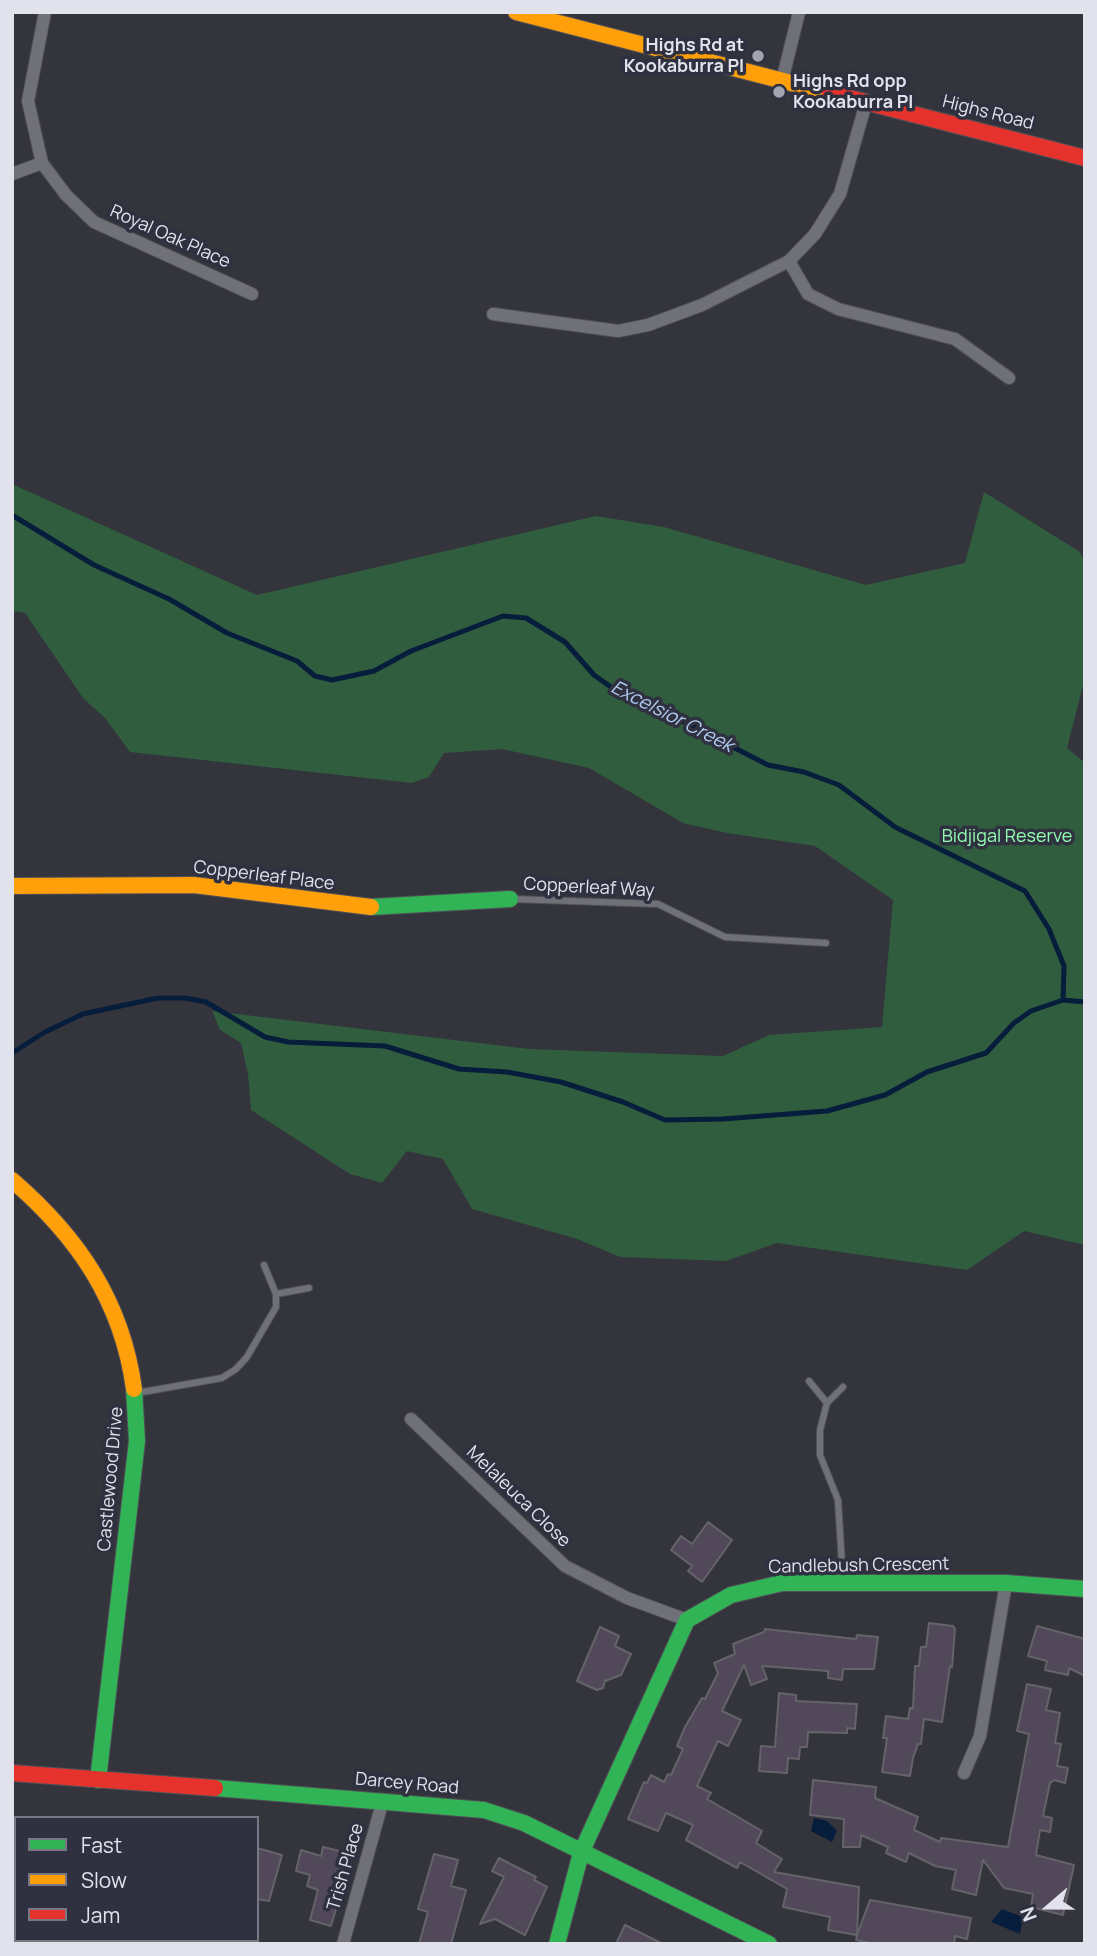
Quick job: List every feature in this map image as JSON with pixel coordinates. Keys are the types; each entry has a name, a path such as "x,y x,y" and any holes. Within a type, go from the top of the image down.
{"street":[{"name":"Royal Oak Place","path":"46,12 28,101 42,163 66,195 94,222 252,293"},
{"name":"Highs Road","path":"516,12 1085,158"},
{"path":"782,81 799,12"},
{"path":"493,314 618,331 648,325 702,305 789,261 815,234 840,194 866,103"},
{"path":"12,174 42,163"},
{"path":"789,261 808,294 838,309 955,339 1009,378"},
{"name":"Copperleaf Place","path":"12,886 194,885 358,908 510,899"},
{"name":"Castlewood Drive","path":"12,1180 55,1217 94,1269 124,1330 137,1392 137,1441 98,1780"},
{"name":"Melaleuca Close","path":"411,1419 565,1566 627,1598 687,1620"},
{"name":"Candlebush Crescent","path":"687,1620 731,1595 782,1583 1006,1583 1085,1589"},
{"path":"964,1773 980,1736 1006,1583"},
{"path":"557,1944 581,1853 687,1620"},
{"name":"Darcey Road","path":"12,1773 484,1810 524,1823 769,1944"},
{"name":"Trish Place","path":"342,1944 383,1800"}],"lane":[{"name":"Copperleaf Way","path":"510,899 658,904 725,937 826,943"},
{"path":"137,1392 222,1378 236,1369 247,1357 275,1307 276,1294 264,1265"},
{"path":"276,1294 309,1288"},
{"path":"809,1381 827,1403"},
{"path":"843,1387 827,1403 820,1430 820,1455 838,1500 843,1584"}],"green space":[{"name":"Bidjigal Reserve","path":"12,484 257,595 596,516 664,527 866,585 965,563 984,492 1080,552 1085,563 1085,677 1067,748 1085,763 1085,1245 1024,1231 967,1270 777,1243 726,1261 620,1257 577,1239 472,1209 443,1159 407,1151 382,1183 350,1174 251,1110 248,1074 241,1043 220,1030 212,1011 529,1049 723,1056 769,1035 882,1027 893,900 815,846 727,833 683,823 589,768 502,749 444,753 429,777 412,783 130,752 105,718 83,698 25,613 12,611"}],"water":[{"path":"814,1818 827,1821 837,1831 832,1842 811,1831"},
{"path":"1002,1909 1023,1917 1020,1934 991,1922"}],"building":[{"path":"708,1522 732,1540 702,1582 688,1571 692,1566 671,1550 681,1536 692,1544"},
{"path":"929,1623 953,1626 955,1629 952,1667 950,1666 942,1722 924,1719 921,1744 918,1744 913,1758 910,1776 882,1772 887,1738 883,1738 886,1716 908,1719 910,1708 913,1708 915,1666 919,1666 921,1647 926,1647"},
{"path":"1037,1626 1085,1639 1085,1676 1069,1668 1068,1675 1045,1670 1047,1661 1028,1656"},
{"path":"600,1627 619,1636 615,1646 631,1654 621,1675 605,1681 603,1688 597,1690 577,1681"},
{"path":"765,1629 856,1639 857,1635 878,1637 874,1669 843,1669 842,1680 828,1678 828,1671 762,1666 767,1679 751,1685 744,1665 722,1711 741,1720 728,1746 718,1741 697,1786 711,1793 707,1799 762,1831 756,1843 782,1859 774,1872 859,1887 857,1935 828,1930 830,1917 783,1907 787,1889 740,1862 737,1868 686,1840 693,1825 666,1813 658,1831 628,1819 644,1782 647,1783 651,1775 664,1782 668,1774 671,1775 683,1749 677,1746 685,1727 702,1698 705,1699 718,1673 714,1663 735,1654 733,1644 764,1632"},
{"path":"1027,1684 1051,1689 1046,1710 1060,1713 1055,1743 1061,1744 1057,1766 1068,1768 1065,1783 1054,1780 1050,1783 1043,1816 1052,1818 1050,1832 1040,1830 1036,1855 1074,1865 1063,1915 1031,1907 1033,1894 1004,1888 983,1860 976,1895 952,1889 956,1870 935,1866 909,1853 906,1862 886,1853 888,1847 861,1835 860,1847 843,1847 844,1819 810,1815 813,1780 876,1787 875,1798 918,1817 914,1830 940,1842 941,1838 1008,1847 1029,1734 1017,1731"},
{"path":"779,1693 796,1695 796,1701 857,1704 855,1729 847,1728 847,1733 808,1732 807,1747 800,1747 799,1759 788,1758 787,1773 759,1771 761,1746 775,1747"},
{"path":"323,1847 352,1854 331,1926 310,1920 318,1890 307,1886 310,1875 296,1871 301,1850 321,1856"},
{"path":"259,1849 282,1855 269,1901 259,1899"},
{"path":"434,1854 458,1860 451,1886 466,1890 451,1944 419,1944 428,1912 418,1909"},
{"path":"499,1858 536,1877 534,1880 547,1887 525,1935 495,1919 480,1924 504,1877 492,1871"},
{"path":"870,1900 971,1918 967,1939 955,1936 954,1944 874,1944 856,1940"},
{"path":"625,1925 663,1944 616,1944"}],"waterway":[{"name":"Excelsior Creek","path":"12,515 94,565 169,599 227,633 297,661 315,676 332,680 374,671 411,651 503,616 526,618 565,642 594,675 625,697 655,707 768,765 804,772 839,785 895,827 1025,891 1049,929 1064,966 1063,1000 1085,1002"},
{"path":"12,1053 45,1032 83,1014 158,998 185,998 206,1002 265,1037 288,1042 385,1046 459,1069 507,1072 561,1082 623,1102 665,1120 723,1119 827,1111 885,1095 927,1072 986,1053 1014,1023 1031,1011 1063,1000"}],"traffic: fast":[{"path":"371,907 510,899"},
{"path":"98,1780 137,1441 134,1389"},
{"path":"557,1944 581,1853 687,1620 731,1595 782,1583 1006,1583 1085,1589"},
{"path":"215,1788 484,1810 524,1823 769,1944"}],"traffic: slow":[{"path":"516,12 830,93"},
{"path":"12,886 194,885 371,907"},
{"path":"12,1180 57,1224 93,1273 108,1299 119,1327 134,1389"}],"traffic: jam":[{"path":"830,93 1085,158"},
{"path":"12,1773 215,1788"}],"place":[{"name":"Highs Rd at Kookaburra Pl","path":"758,56"},
{"name":"Highs Rd opp Kookaburra Pl","path":"779,92"}]}
